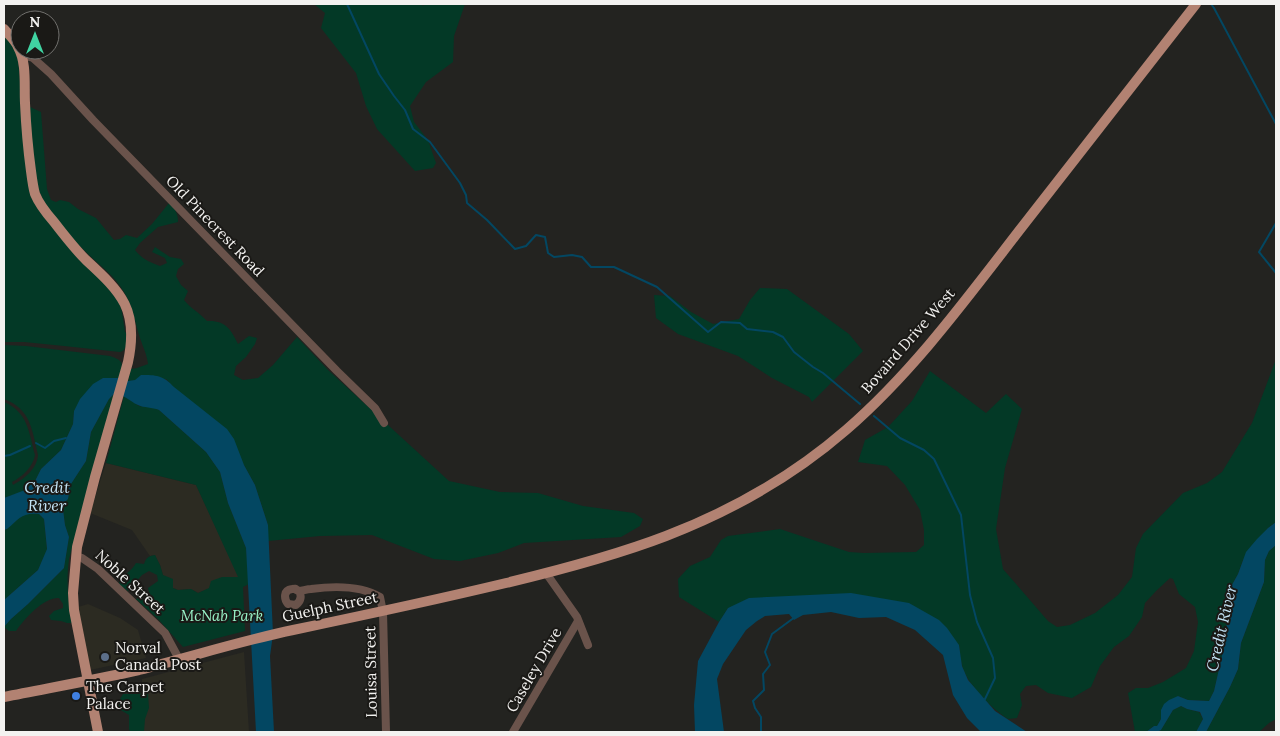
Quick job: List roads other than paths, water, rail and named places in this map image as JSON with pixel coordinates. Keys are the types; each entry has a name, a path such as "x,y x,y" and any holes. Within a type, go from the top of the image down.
{"main road":[{"name":"Bovaird Drive West","path":"546,573 622,552 668,536 730,508 797,468 848,428 885,392 942,329 1196,4"},
{"path":"23,60 29,156 36,196 70,243 121,296 129,313 132,332 130,352 95,477 76,556 73,593 74,610 98,732"},
{"name":"Guelph Street","path":"4,698 138,670 242,642 384,612 546,573"}],"street":[{"name":"Old Pinecrest Road","path":"35,60 375,408 384,423"},
{"name":"Noble Street","path":"76,556 98,569 165,632 179,659"},
{"name":"Caseley Drive","path":"546,573 578,621 588,645"},
{"path":"298,591 334,588 360,589 380,597 384,612"},
{"name":"Louisa Street","path":"384,612 386,732"},
{"name":"Caseley Drive","path":"513,732 578,621"}],"water":[{"name":"Credit River","path":"141,375 163,378 227,429 234,439 244,465 255,485 268,525 273,634 270,656 274,732 256,732 246,548 228,503 220,472 206,452 159,410 140,406 124,396 114,394 109,399 91,432 86,461 71,484 68,499 63,509 69,537 64,568 4,627 4,600 38,570 47,549 44,519 39,514 25,515 4,530 4,498 25,490 35,481 41,469 61,450 73,424 74,411 80,399 93,384 103,378 119,378 128,381 135,380"},
{"name":"Credit River","path":"1276,522 1276,545 1269,551 1265,560 1264,582 1241,643 1238,669 1206,732 1196,732 1203,719 1200,712 1181,706 1173,710 1161,730 1146,732 1157,726 1161,719 1161,710 1169,700 1178,696 1188,700 1209,701 1214,691 1226,638 1228,592 1238,574 1246,552"},
{"path":"851,593 909,603 939,620 959,645 962,666 968,680 995,711 1027,732 981,732 967,718 953,695 943,655 915,630 886,617 859,618 831,612 803,615 794,620 789,614 765,616 746,630 723,664 717,679 724,732 695,732 694,705 698,661 728,608 749,598"}],"waterway":[{"path":"347,4 379,74 405,110 413,129 430,142 460,183 466,195 467,203 487,220 515,249 526,246 536,235 545,237 548,253 554,257 572,255 582,257 591,267 614,267 657,287 708,332 721,322 740,323 747,329 773,332 783,337 794,352 860,404"},
{"path":"1211,4 1276,124"},
{"path":"1276,223 1259,252 1276,273"},
{"path":"874,416 900,438 924,450 934,459 961,515 970,595 977,622 993,658 995,678 985,699"},
{"path":"36,443 45,448 54,441 66,438"},
{"path":"4,456 30,446"},
{"path":"761,732 761,717 753,701 764,690 763,674 770,665 765,652 772,634 795,617"}],"place":[{"name":"Norval Canada Post","path":"105,657"},
{"name":"The Carpet Palace","path":"76,696"}],"park label":[{"name":"McNab Park","path":"222,616"}]}
